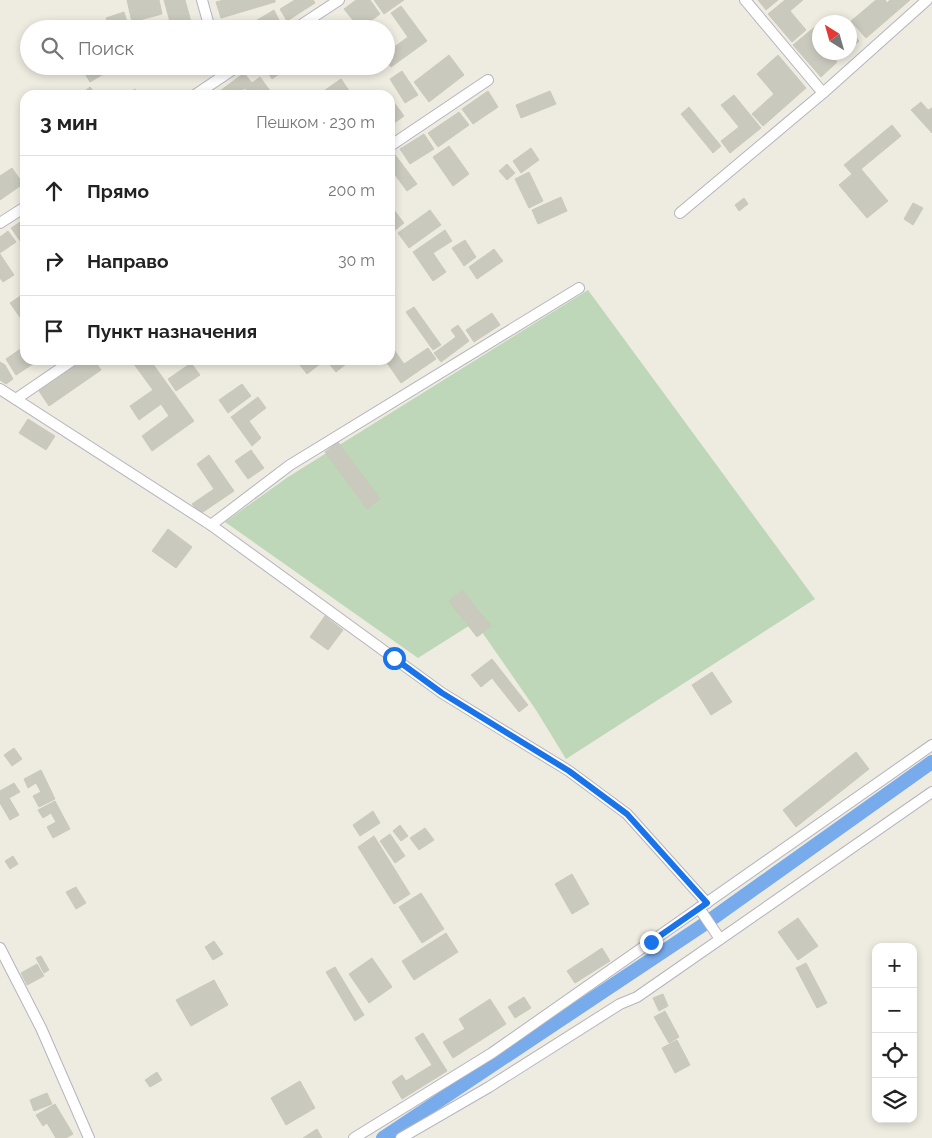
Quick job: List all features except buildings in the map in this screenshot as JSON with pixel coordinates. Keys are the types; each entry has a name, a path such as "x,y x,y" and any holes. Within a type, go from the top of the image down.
{"street":[{"path":"202,0 208,20"},
{"path":"308,20 338,0"},
{"path":"745,0 823,93"},
{"path":"680,213 823,93 928,0 932,4"},
{"path":"200,90 217,75"},
{"path":"395,143 488,80"},
{"path":"0,223 20,210"},
{"path":"211,526 290,465 579,288"},
{"path":"16,399 66,365"},
{"path":"0,389 211,526 442,693 569,771 627,814 703,906 720,939"},
{"path":"354,1138 492,1053 932,745"},
{"path":"401,1138 489,1087 620,1004 637,997 932,792"},
{"path":"0,948 41,1028 89,1138"}],"green space":[{"path":"588,290 815,599 566,759 536,710 475,622 418,658 225,522 288,477"}],"waterway":[{"path":"383,1138 706,923 932,762"}],"route":[{"path":"394,658 442,693 569,771 627,814 707,903 651,942"}]}
